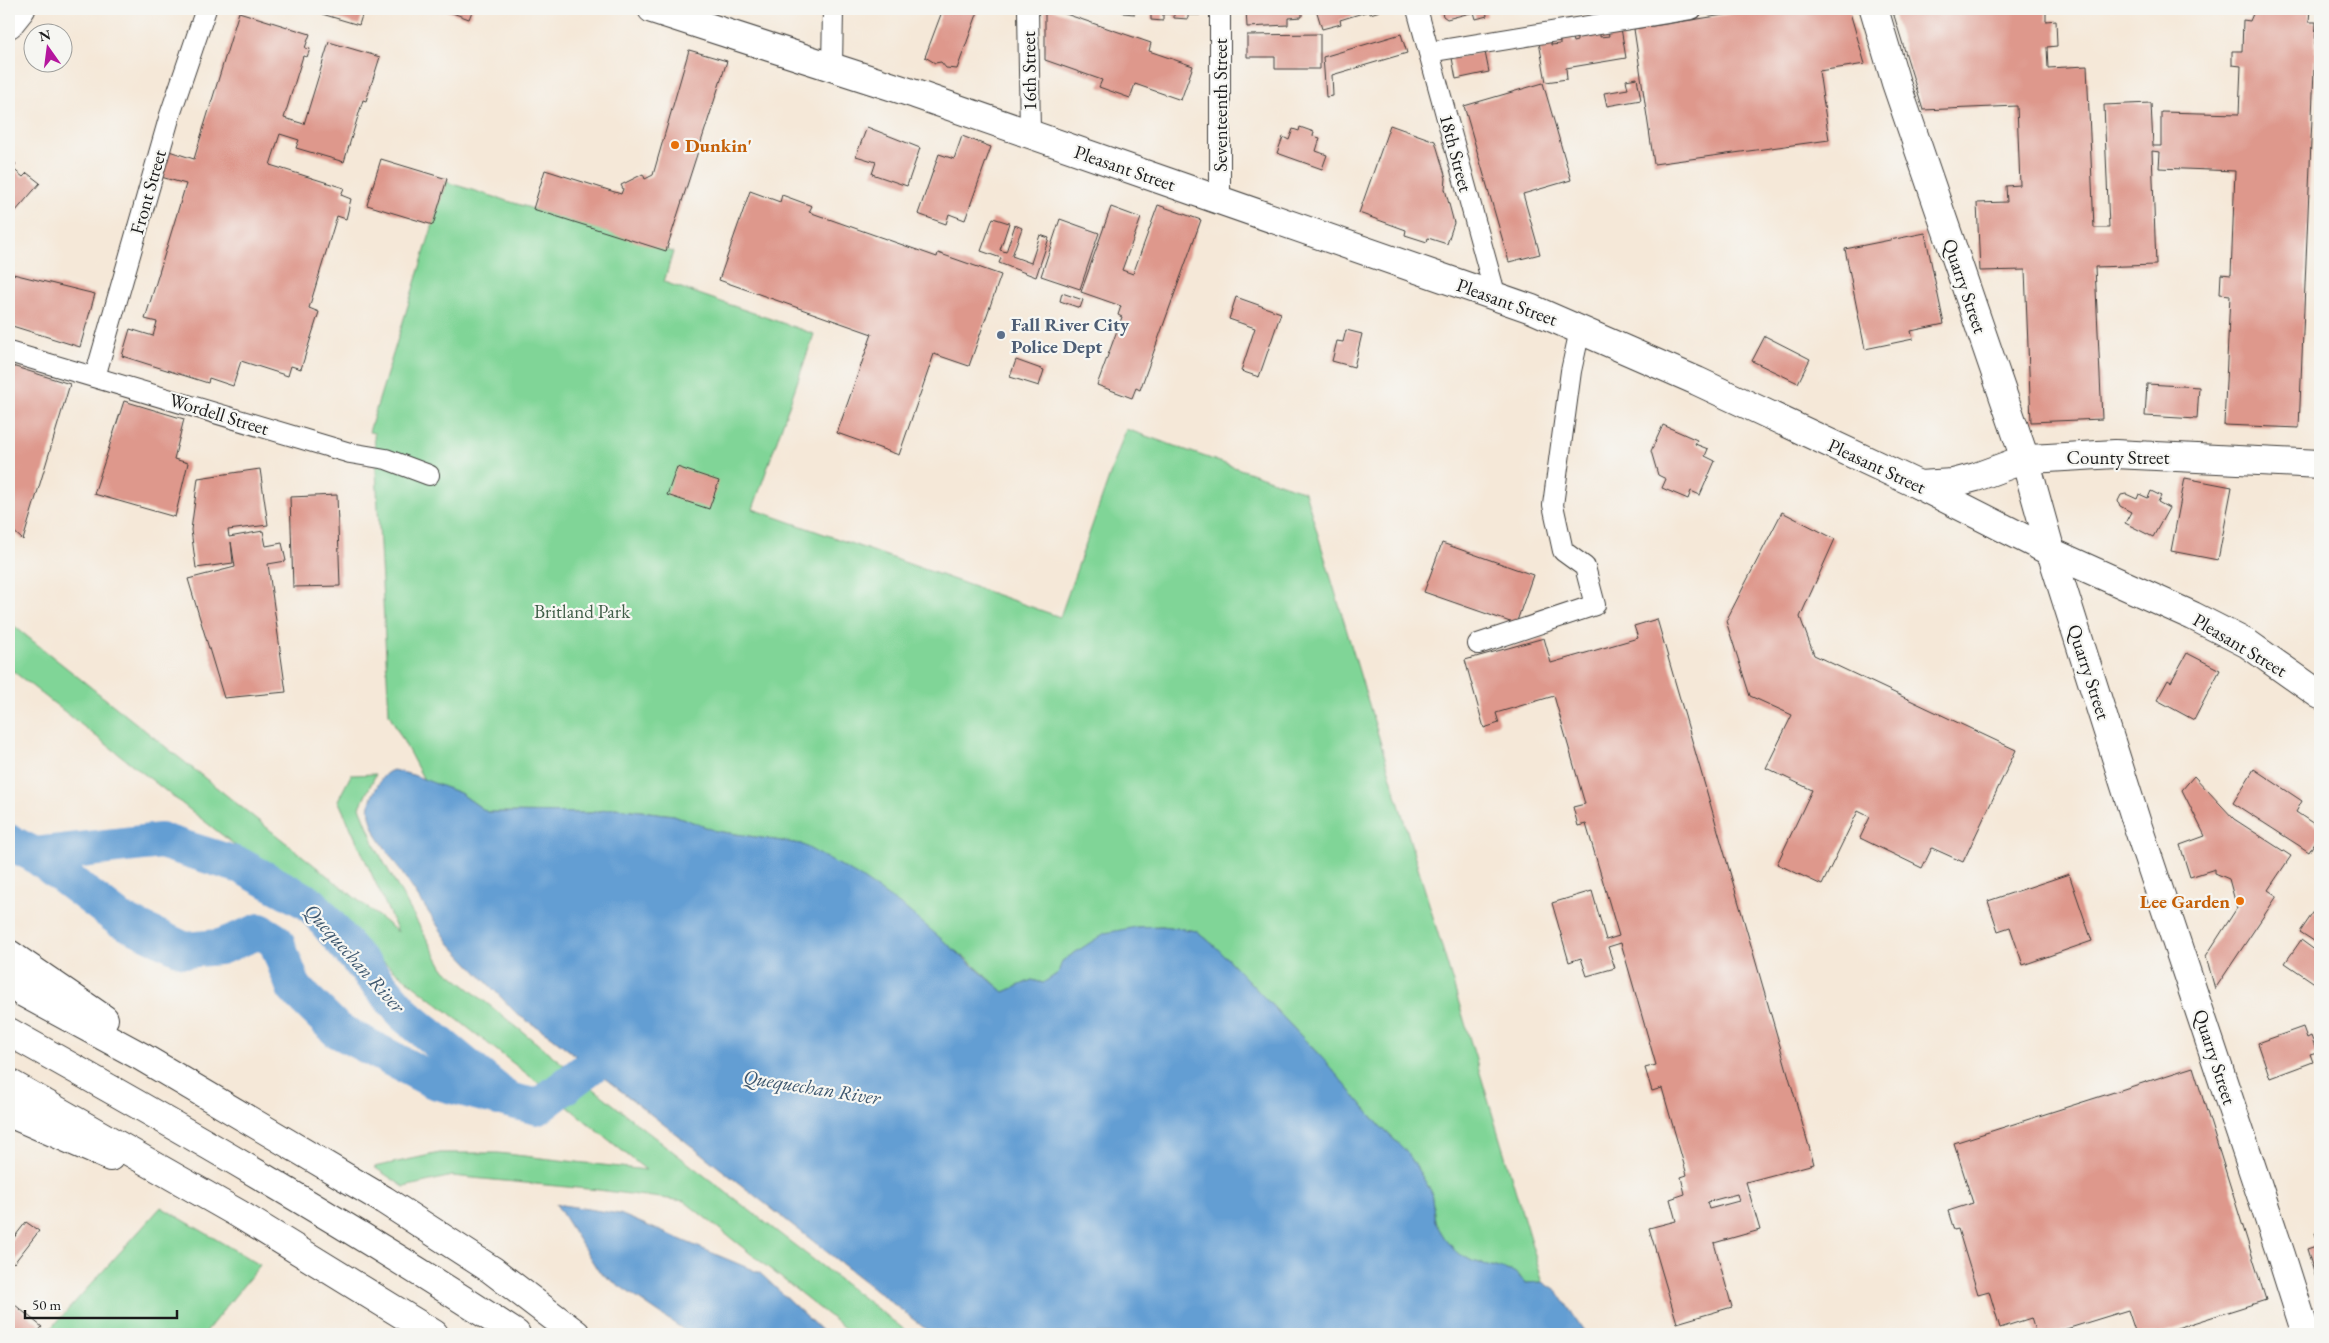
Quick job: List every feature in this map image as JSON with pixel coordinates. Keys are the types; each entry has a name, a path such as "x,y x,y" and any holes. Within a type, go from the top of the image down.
{"main road":[{"path":"9,24 22,9"},
{"name":"Pleasant Street","path":"652,9 1030,134 1532,309 1697,381 1919,486 2051,552 2193,616 2236,638 2320,695"},
{"name":"Quarry Street","path":"1874,9 1896,83 2025,459 2051,552 2138,827 2306,1334"},
{"name":"County Street","path":"1919,486 1968,479 2025,459 2115,454 2320,464"},
{"path":"9,954 105,1020 142,1057"},
{"path":"9,984 142,1057 384,1200 492,1270 576,1334"},
{"path":"9,1032 293,1194 516,1334"},
{"path":"9,1083 239,1214 434,1334"},
{"path":"9,1112 239,1214"}],"street":[{"name":"Front Street","path":"95,376 170,115 206,9"},
{"path":"832,67 833,9"},
{"name":"16th Street","path":"1028,9 1030,134"},
{"name":"Seventeenth Street","path":"1220,9 1220,201"},
{"name":"18th Street","path":"1417,9 1496,297"},
{"path":"1429,52 1610,16 1692,9"},
{"path":"1478,644 1595,605 1585,567 1563,551 1553,505 1571,371 1580,330"},
{"name":"Wordell Street","path":"9,352 350,453 386,459 429,475"}],"green space":[{"name":"Britland Park","path":"446,182 673,252 664,282 814,334 753,509 1060,617 1126,429 1305,492 1543,1282 1526,1283 1514,1272 1472,1261 1456,1252 1435,1222 1431,1191 1407,1152 1380,1126 1324,1060 1217,948 1197,931 1162,926 1136,927 1043,983 1032,980 1004,992 967,959 801,844 716,831 674,815 615,808 590,813 487,812 460,793 424,780 389,714 374,433 369,432"},
{"path":"9,622 398,932 338,800 351,775 376,774 360,807 376,848 443,968 649,1133 910,1334 852,1334 684,1201 598,1190 452,1176 404,1187 374,1167 440,1153 498,1153 646,1170 532,1078 9,668"},
{"path":"161,1207 260,1265 204,1334 46,1334"}],"water":[{"path":"393,770 413,775 460,793 487,812 590,813 615,808 674,815 716,831 801,844 857,875 905,908 1004,992 1032,980 1043,983 1058,973 1062,961 1105,933 1136,927 1162,926 1197,931 1217,948 1324,1060 1380,1126 1407,1152 1431,1191 1435,1222 1456,1252 1472,1261 1514,1272 1526,1283 1543,1282 1558,1292 1586,1334 932,1334 548,1034 518,1015 450,944 377,836 372,822 369,811 373,794 383,777"},
{"path":"556,1204 620,1214 760,1273 825,1334 690,1334 599,1272"}],"building":[{"path":"323,9 364,9 359,25 322,14"},
{"path":"447,9 473,9 469,19 447,11"},
{"path":"943,9 979,9 957,69 946,68 941,62 935,63 925,57"},
{"path":"1045,9 1051,9 1151,43 1149,51 1193,66 1181,100 1135,84 1130,98 1099,87 1102,80 1045,60"},
{"path":"1123,9 1135,9 1135,14 1123,13"},
{"path":"1151,9 1200,9 1200,15 1188,15 1188,19 1174,18 1174,14 1163,14 1163,21 1151,20"},
{"path":"1246,9 1302,9 1302,17 1288,18 1288,25 1247,27"},
{"path":"1316,9 1379,9 1380,11 1370,14 1369,11 1340,20 1341,24 1322,29"},
{"path":"1441,9 1486,9 1487,16 1476,19 1474,12 1447,19 1443,16"},
{"path":"1762,9 1849,9 1865,64 1819,71 1829,140 1654,164 1634,29"},
{"path":"1892,9 2046,9 2046,21 2056,20 2057,46 2047,47 2048,68 2087,66 2094,228 2109,228 2104,105 2151,103 2153,146 2161,146 2161,112 2239,114 2241,66 2232,65 2232,51 2242,51 2243,20 2250,21 2255,9 2310,9 2309,22 2316,22 2299,428 2224,425 2230,295 2220,294 2221,274 2231,275 2235,171 2159,168 2160,152 2152,151 2156,265 2095,267 2102,419 2031,422 2025,270 1980,271 1977,203 2007,202 2006,186 2020,185 2017,106 1923,110"},
{"path":"239,12 310,34 305,48 310,49 307,57 303,56 284,118 304,124 329,42 380,57 366,101 363,100 344,162 296,148 299,140 280,134 270,165 344,188 341,195 351,199 346,219 337,216 309,308 319,312 301,369 291,366 288,376 241,361 233,386 209,378 208,383 122,356 130,329 153,336 157,322 145,319 186,184 161,177 169,151 194,159"},
{"path":"1621,28 1626,58 1566,68 1567,79 1546,82 1539,42 1551,40 1551,45 1560,44 1560,40 1572,38 1573,42 1577,41 1577,38 1600,34 1600,37 1609,36 1608,30"},
{"path":"1320,34 1320,69 1275,69 1275,57 1247,57 1247,35"},
{"path":"1401,34 1407,53 1332,75 1333,96 1326,97 1323,57"},
{"path":"689,50 727,61 666,251 533,209 545,170 621,194 623,189 621,185 643,174 645,179 653,175"},
{"path":"1485,52 1489,72 1456,79 1452,58"},
{"path":"1637,78 1641,100 1607,106 1604,93 1628,89 1626,80"},
{"path":"1543,83 1571,180 1523,194 1540,254 1509,262 1464,106"},
{"path":"1390,125 1435,141 1446,178 1445,189 1454,223 1447,244 1428,238 1427,242 1405,235 1406,230 1359,213"},
{"path":"867,127 920,148 907,186 872,174 876,162 856,156"},
{"path":"1300,127 1314,132 1313,136 1320,138 1316,151 1327,155 1322,169 1277,153 1283,137 1289,140 1293,129 1299,131"},
{"path":"962,136 991,147 965,220 949,214 946,224 918,214 939,154 954,159"},
{"path":"9,158 16,164 12,168 23,177 27,173 40,183 15,212 9,206"},
{"path":"381,159 447,179 433,225 367,205"},
{"path":"750,191 780,202 782,195 812,206 809,212 937,257 938,253 1001,275 969,366 934,354 899,455 837,433 872,334 719,280"},
{"path":"1158,205 1201,220 1140,390 1136,388 1132,398 1097,385 1122,317 1118,315 1121,306 1081,292 1111,207 1141,218 1122,270 1133,274"},
{"path":"993,218 1009,223 1000,250 1006,252 1015,225 1022,228 1012,256 1031,263 1040,235 1049,238 1036,277 999,263 1001,258 981,251"},
{"path":"1060,219 1099,233 1080,289 1041,276"},
{"path":"1925,233 1944,324 1911,331 1913,339 1865,349 1845,249"},
{"path":"9,273 95,294 80,347 9,325"},
{"path":"1062,293 1083,300 1080,308 1060,301"},
{"path":"1236,297 1281,313 1259,377 1241,371 1255,328 1229,319"},
{"path":"1346,330 1362,334 1354,367 1332,361 1337,341 1343,342"},
{"path":"1765,336 1810,359 1798,383 1752,361"},
{"path":"1016,360 1044,370 1039,386 1010,377"},
{"path":"9,365 70,384 23,540 9,527"},
{"path":"2147,384 2199,387 2197,419 2145,416"},
{"path":"124,401 184,419 174,459 188,463 175,517 94,494"},
{"path":"1663,425 1697,440 1695,444 1708,449 1705,456 1715,461 1700,495 1691,491 1688,499 1662,488 1666,479 1658,475 1651,451"},
{"path":"677,467 719,481 709,509 667,495"},
{"path":"260,469 268,525 228,530 229,537 263,531 266,546 282,543 286,561 268,564 286,692 224,698 188,579 235,567 231,542 233,563 196,568 191,530 198,478"},
{"path":"2185,478 2232,487 2218,560 2171,551"},
{"path":"2151,491 2161,496 2158,502 2169,508 2153,537 2125,523 2131,512 2120,506 2118,501 2121,495 2126,494 2137,499 2139,494 2148,498"},
{"path":"337,495 340,586 293,587 290,497"},
{"path":"1782,512 1835,539 1800,617 1814,655 2016,750 1963,862 1932,848 1922,868 1860,838 1870,817 1858,811 1822,885 1777,864 1812,790 1766,768 1792,715 1750,696 1726,621"},
{"path":"1442,543 1533,575 1516,624 1424,592"},
{"path":"1657,619 1814,1164 1746,1182 1760,1230 1714,1243 1732,1307 1677,1323 1649,1228 1676,1221 1670,1199 1685,1194 1681,1177 1687,1175 1662,1088 1652,1091 1645,1068 1656,1065 1621,943 1608,947 1615,968 1587,976 1581,958 1569,962 1552,903 1592,891 1606,940 1619,936 1586,824 1578,826 1573,807 1585,804 1554,696 1496,713 1499,723 1484,728 1465,660 1544,638 1551,663 1638,638 1634,626","holes":["1737,1194 1739,1201 1709,1209 1707,1202"]},
{"path":"2187,653 2220,670 2194,720 2157,700 2168,680 2171,682"},
{"path":"2254,769 2302,801 2296,812 2320,828 2320,834 2309,852 2233,803"},
{"path":"2194,776 2234,819 2291,856 2268,890 2277,896 2215,989 2206,956 2237,908 2229,879 2215,873 2215,869 2190,877 2180,845 2205,836 2182,790"},
{"path":"2069,874 2092,941 2023,965 2010,927 1998,931 1988,901"},
{"path":"2315,910 2320,913 2320,945 2300,932"},
{"path":"2301,940 2320,954 2319,986 2285,963"},
{"path":"2303,1027 2307,1038 2311,1036 2317,1052 2310,1054 2313,1062 2270,1078 2258,1043"},
{"path":"2193,1067 2266,1300 2158,1334 2136,1334 2128,1310 2050,1334 2036,1334 2031,1318 2000,1328 1989,1291 1978,1294 1958,1229 1954,1230 1948,1211 1973,1203 1954,1143"},
{"path":"26,1222 39,1231 14,1263 9,1259 9,1244"},
{"path":"2320,1232 2320,1292 2307,1249 2319,1245 2315,1233"},
{"path":"9,1300 42,1327 36,1334 9,1334"}],"waterway":[{"name":"Quequechan River","path":"9,842 35,855 161,841 241,866 311,904 406,1016 508,1100 538,1107 607,1054 635,1059"},
{"name":"Quequechan River","path":"35,855 119,919 185,950 220,947 260,931 276,941 294,988 337,1030 434,1081 499,1098"}],"place":[{"name":"Dunkin'","path":"675,145"},
{"name":"Fall River City Police Dept","path":"1001,335"},
{"name":"Lee Garden","path":"2240,901"}]}
